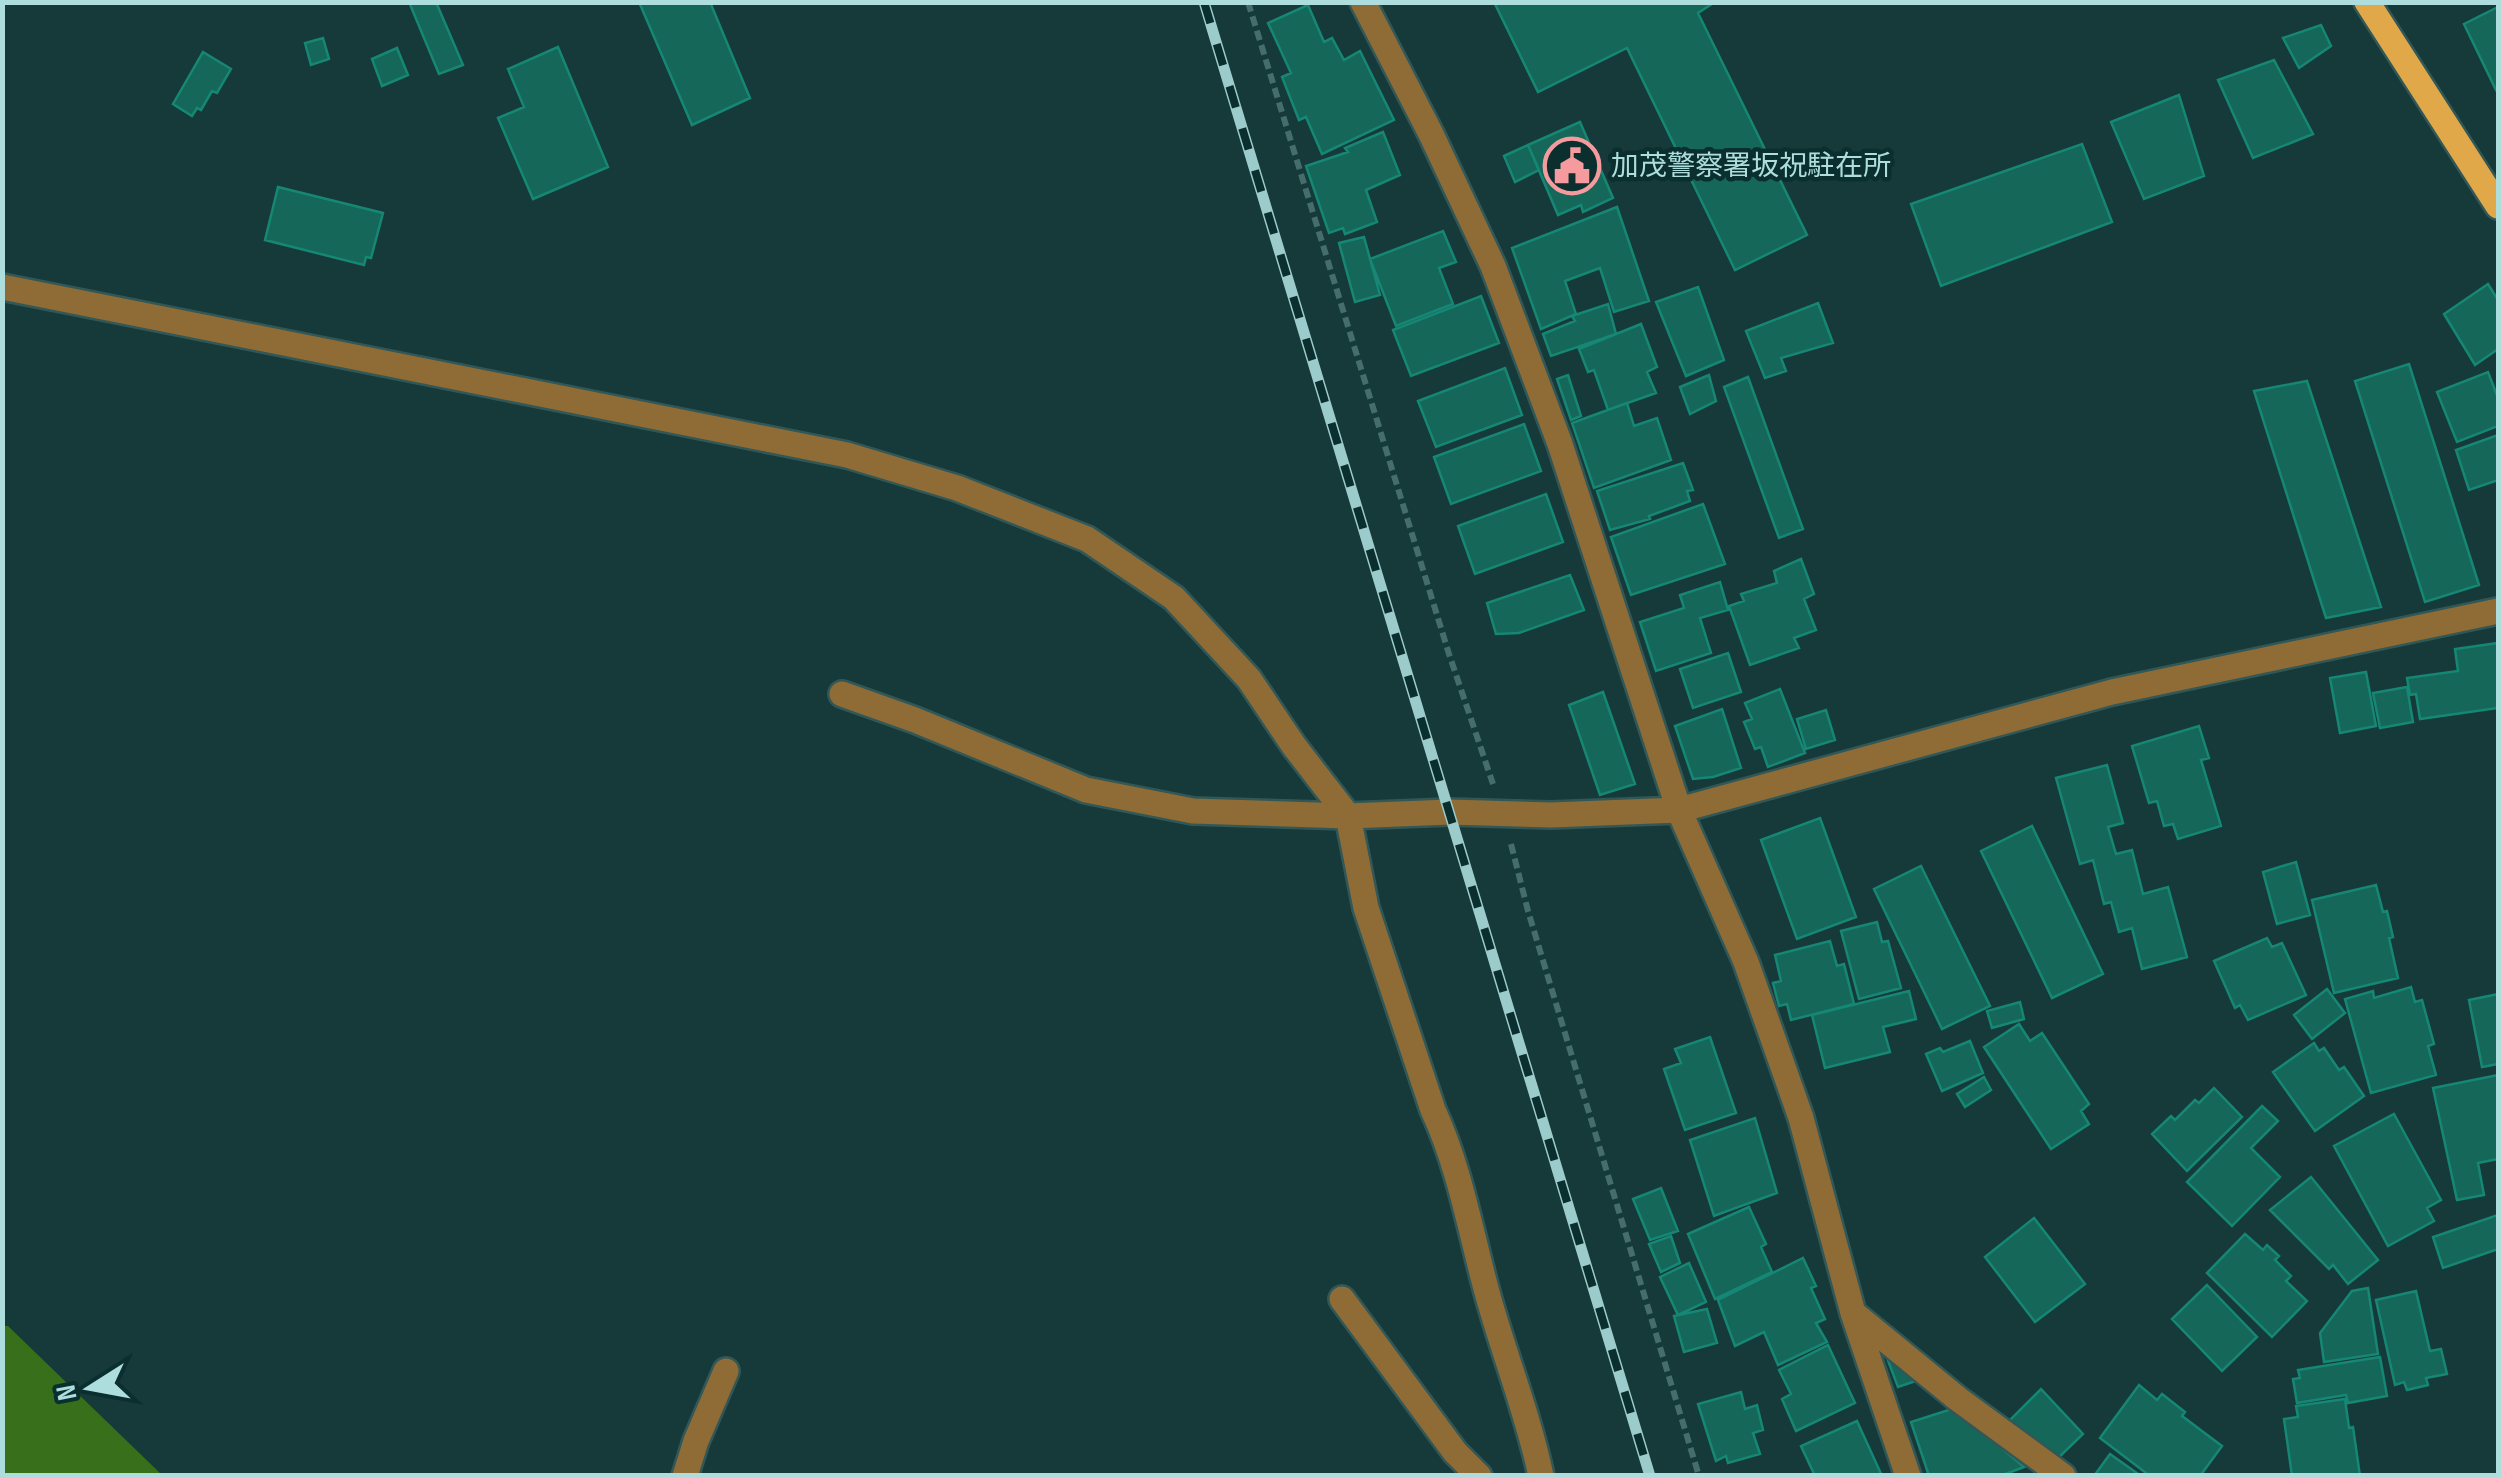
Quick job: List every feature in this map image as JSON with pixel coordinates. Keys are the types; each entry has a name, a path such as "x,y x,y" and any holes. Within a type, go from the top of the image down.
{"main road":[{"path":"2366,2 2498,206"}],"street":[{"path":"1363,2 1494,266 1560,444 1679,810 1746,962 1776,1048 1822,1190 1853,1313 1908,1476"},
{"path":"2,287 847,455 958,488 1087,539 1174,598 1249,679 1348,816 1366,908 1432,1110 1446,1139 1541,1476"},
{"path":"842,694 1086,790 1193,811 1348,816 1679,810 2112,692 2498,611"},
{"path":"1342,1299 1455,1452 1479,1476"},
{"path":"1853,1313 1958,1399 2063,1476"},
{"path":"686,1476 696,1441 726,1371"}],"path":[{"path":"1248,2 1450,654 1504,815 1528,911 1699,1476"}],"green space":[{"path":"3,1326 8,1326 162,1475 3,1475"}],"building":[{"path":"409,2 436,2 463,65 439,74"},
{"path":"639,2 710,2 750,98 692,125"},
{"path":"1494,2 1715,2 1698,13 1807,235 1735,270 1627,48 1538,92"},
{"path":"1308,5 1324,42 1332,38 1344,60 1360,51 1394,120 1322,154 1306,117 1299,120 1282,77 1291,73 1268,23"},
{"path":"2498,7 2498,89 2496,90 2464,24"},
{"path":"2321,25 2331,46 2299,68 2283,38"},
{"path":"323,38 329,59 311,65 305,43"},
{"path":"558,47 608,167 533,199 498,118 524,107 508,69"},
{"path":"397,48 408,75 382,86 372,59"},
{"path":"203,52 231,69 217,93 212,91 201,110 197,108 192,116 173,104"},
{"path":"2274,60 2313,134 2253,158 2218,80"},
{"path":"2179,95 2204,176 2144,199 2111,122"},
{"path":"1580,122 1613,198 1583,212 1581,205 1558,215 1528,145"},
{"path":"1383,132 1400,175 1366,190 1377,222 1345,234 1343,228 1329,233 1306,166 1348,152 1345,148"},
{"path":"2082,144 2112,222 1941,286 1911,204"},
{"path":"1528,145 1539,170 1515,182 1504,156"},
{"path":"278,187 383,213 371,258 366,257 364,265 265,240"},
{"path":"1617,207 1649,301 1614,312 1600,268 1565,281 1576,314 1541,329 1512,248"},
{"path":"1443,231 1456,262 1439,268 1453,304 1396,326 1370,259"},
{"path":"1364,237 1380,295 1355,302 1339,243"},
{"path":"2488,284 2498,300 2498,349 2475,365 2444,314"},
{"path":"1698,287 1724,360 1686,376 1656,302"},
{"path":"1481,296 1499,343 1411,376 1393,330"},
{"path":"1818,303 1833,343 1781,358 1786,371 1765,378 1746,331"},
{"path":"1608,304 1616,334 1551,356 1543,334 1575,321 1572,316"},
{"path":"1641,324 1657,367 1647,372 1656,393 1608,410 1594,370 1588,372 1579,349"},
{"path":"2409,364 2479,585 2425,602 2355,381"},
{"path":"1505,368 1522,415 1436,447 1418,401"},
{"path":"2488,372 2498,398 2498,426 2457,442 2437,392"},
{"path":"1568,375 1581,416 1571,420 1557,379"},
{"path":"1709,375 1716,401 1690,414 1680,387"},
{"path":"1748,377 1803,529 1779,538 1724,387"},
{"path":"2307,381 2381,607 2326,618 2254,391"},
{"path":"1627,403 1634,426 1657,418 1671,460 1594,488 1572,423"},
{"path":"1524,424 1541,471 1451,504 1434,457"},
{"path":"2498,435 2498,480 2469,490 2456,450"},
{"path":"1683,463 1693,490 1687,491 1690,501 1649,516 1650,519 1610,530 1597,491"},
{"path":"1546,494 1563,542 1475,574 1458,526"},
{"path":"1703,504 1725,564 1631,595 1611,537"},
{"path":"1801,559 1814,594 1804,599 1816,630 1794,638 1799,648 1750,665 1729,606 1744,601 1741,594 1777,583 1774,571"},
{"path":"1570,575 1584,610 1519,633 1496,634 1487,603"},
{"path":"1720,582 1728,610 1700,618 1711,653 1656,671 1640,622 1684,608 1680,595"},
{"path":"2498,643 2498,708 2420,719 2416,694 2410,695 2407,678 2458,671 2455,649"},
{"path":"1728,653 1741,692 1693,708 1680,669"},
{"path":"2366,672 2376,726 2340,733 2330,678"},
{"path":"2407,687 2413,722 2380,728 2373,693"},
{"path":"1780,689 1805,753 1768,767 1761,747 1755,749 1744,722 1752,719 1745,703"},
{"path":"1603,692 1635,784 1600,795 1569,705"},
{"path":"1722,709 1741,768 1693,779 1675,726"},
{"path":"1826,710 1835,740 1806,749 1797,719"},
{"path":"2199,726 2209,758 2201,760 2221,826 2178,839 2173,824 2164,826 2157,801 2149,803 2132,746"},
{"path":"2107,765 2123,823 2108,827 2116,854 2132,850 2143,894 2168,887 2187,957 2142,969 2132,928 2119,932 2111,902 2104,904 2093,860 2080,864 2056,778"},
{"path":"1820,818 1856,917 1797,939 1761,840"},
{"path":"2032,826 2103,974 2052,998 1981,851"},
{"path":"2296,862 2310,915 2277,924 2263,872"},
{"path":"1921,866 1990,1006 1942,1029 1874,889"},
{"path":"2376,885 2383,912 2387,911 2398,978 2334,993 2312,900"},
{"path":"1877,922 1882,942 1888,941 1901,988 1859,999 1841,931"},
{"path":"2267,938 2272,947 2282,943 2306,995 2248,1020 2240,1005 2235,1008 2214,961"},
{"path":"1830,941 1837,966 1844,964 1854,1004 1791,1020 1787,1004 1779,1006 1773,983 1781,981 1775,955"},
{"path":"2411,987 2415,1002 2422,1000 2434,1044 2428,1046 2436,1075 2371,1093 2345,999 2373,991 2374,998"},
{"path":"2327,989 2345,1013 2312,1039 2294,1015"},
{"path":"1909,991 1916,1019 1883,1027 1890,1052 1825,1068 1812,1015"},
{"path":"2498,994 2498,1064 2482,1067 2469,1000"},
{"path":"2020,1002 2024,1019 1992,1028 1987,1011"},
{"path":"2019,1024 2030,1041 2042,1033 2089,1104 2081,1111 2089,1124 2051,1149 1984,1047"},
{"path":"1710,1037 1736,1113 1685,1130 1664,1069 1681,1063 1675,1049"},
{"path":"1970,1041 1983,1073 1942,1091 1926,1054"},
{"path":"2314,1043 2319,1051 2324,1048 2339,1070 2344,1067 2364,1096 2315,1131 2273,1072"},
{"path":"2498,1075 2498,1159 2478,1163 2484,1195 2457,1200 2433,1088"},
{"path":"1984,1077 1991,1090 1965,1107 1957,1094"},
{"path":"2214,1088 2242,1117 2187,1171 2152,1134 2171,1116 2175,1120"},
{"path":"2262,1106 2278,1121 2251,1148 2280,1177 2232,1226 2187,1182"},
{"path":"2394,1114 2441,1200 2427,1208 2434,1221 2388,1246 2334,1146"},
{"path":"1755,1118 1777,1193 1714,1216 1690,1140"},
{"path":"2311,1177 2378,1260 2348,1284 2333,1265 2329,1269 2270,1210"},
{"path":"1661,1188 1678,1231 1650,1240 1633,1199"},
{"path":"1749,1207 1766,1244 1761,1247 1772,1272 1715,1299 1688,1234"},
{"path":"2498,1215 2498,1249 2443,1268 2433,1237"},
{"path":"2034,1218 2085,1284 2035,1322 1985,1257"},
{"path":"2245,1234 2263,1250 2267,1245 2279,1256 2275,1260 2291,1276 2286,1281 2307,1301 2272,1337 2207,1273"},
{"path":"1671,1236 1680,1263 1661,1272 1649,1244"},
{"path":"1803,1258 1825,1319 1816,1323 1827,1342 1778,1365 1764,1332 1735,1346 1718,1300"},
{"path":"1689,1263 1706,1302 1678,1315 1660,1277"},
{"path":"2207,1285 2257,1337 2222,1371 2172,1319"},
{"path":"2368,1288 2378,1354 2324,1362 2320,1333 2352,1291"},
{"path":"2416,1291 2430,1351 2441,1349 2447,1374 2426,1378 2428,1385 2407,1390 2404,1382 2395,1385 2376,1300"},
{"path":"1707,1309 1717,1343 1684,1352 1674,1316"},
{"path":"1828,1345 1855,1403 1796,1431 1782,1399 1791,1394 1779,1370"},
{"path":"1899,1354 1925,1378 1898,1387 1887,1358"},
{"path":"2380,1357 2387,1396 2348,1403 2346,1395 2297,1403 2293,1379 2300,1378 2298,1370"},
{"path":"2139,1385 2157,1400 2162,1394 2185,1412 2182,1416 2222,1446 2200,1476 2150,1476 2100,1438"},
{"path":"2041,1389 2083,1434 2052,1464 2010,1420"},
{"path":"1741,1392 1745,1409 1757,1405 1763,1430 1753,1433 1760,1454 1728,1463 1726,1456 1716,1461 1698,1404"},
{"path":"2345,1399 2360,1476 2292,1476 2284,1419 2298,1417 2296,1406"},
{"path":"1955,1408 2024,1467 2000,1476 1929,1476 1911,1422"},
{"path":"1857,1421 1882,1476 1815,1476 1801,1446"},
{"path":"2110,1454 2141,1476 2094,1476"}],"railway":[{"path":"1204,2 1650,1476"}],"place":[{"name":"加茂警察署坂祝駐在所","path":"1572,166"}]}
